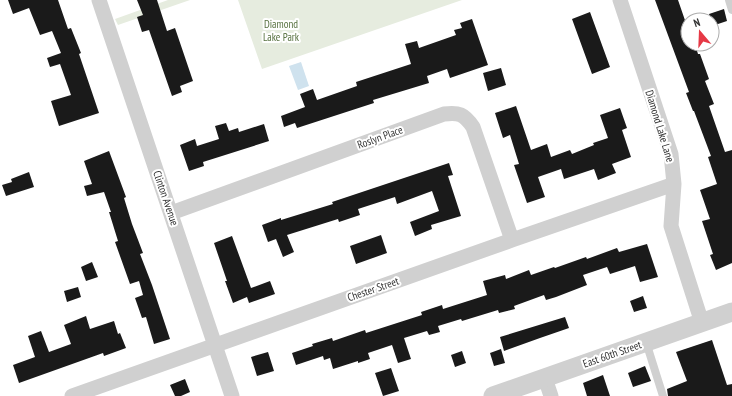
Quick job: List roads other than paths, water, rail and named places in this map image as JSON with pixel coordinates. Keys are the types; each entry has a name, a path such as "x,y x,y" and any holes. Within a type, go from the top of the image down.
{"street":[{"name":"Clinton Avenue","path":"99,0 172,213 214,345 232,396"},
{"name":"Diamond Lake Lane","path":"620,0 671,154 674,184 671,226 702,323"},
{"name":"Roslyn Place","path":"172,213 444,114 456,113 467,118 473,127 512,240"},
{"name":"Chester Street","path":"72,396 674,184"},
{"name":"East 60th Street","path":"493,396 732,312"},
{"path":"545,378 551,396"}],"lane":[{"path":"729,0 732,10"},
{"path":"646,342 663,396"}],"water":[{"path":"301,62 309,86 298,90 289,66"}],"park label":[{"name":"Diamond Lake Park","path":"281,30"}]}
